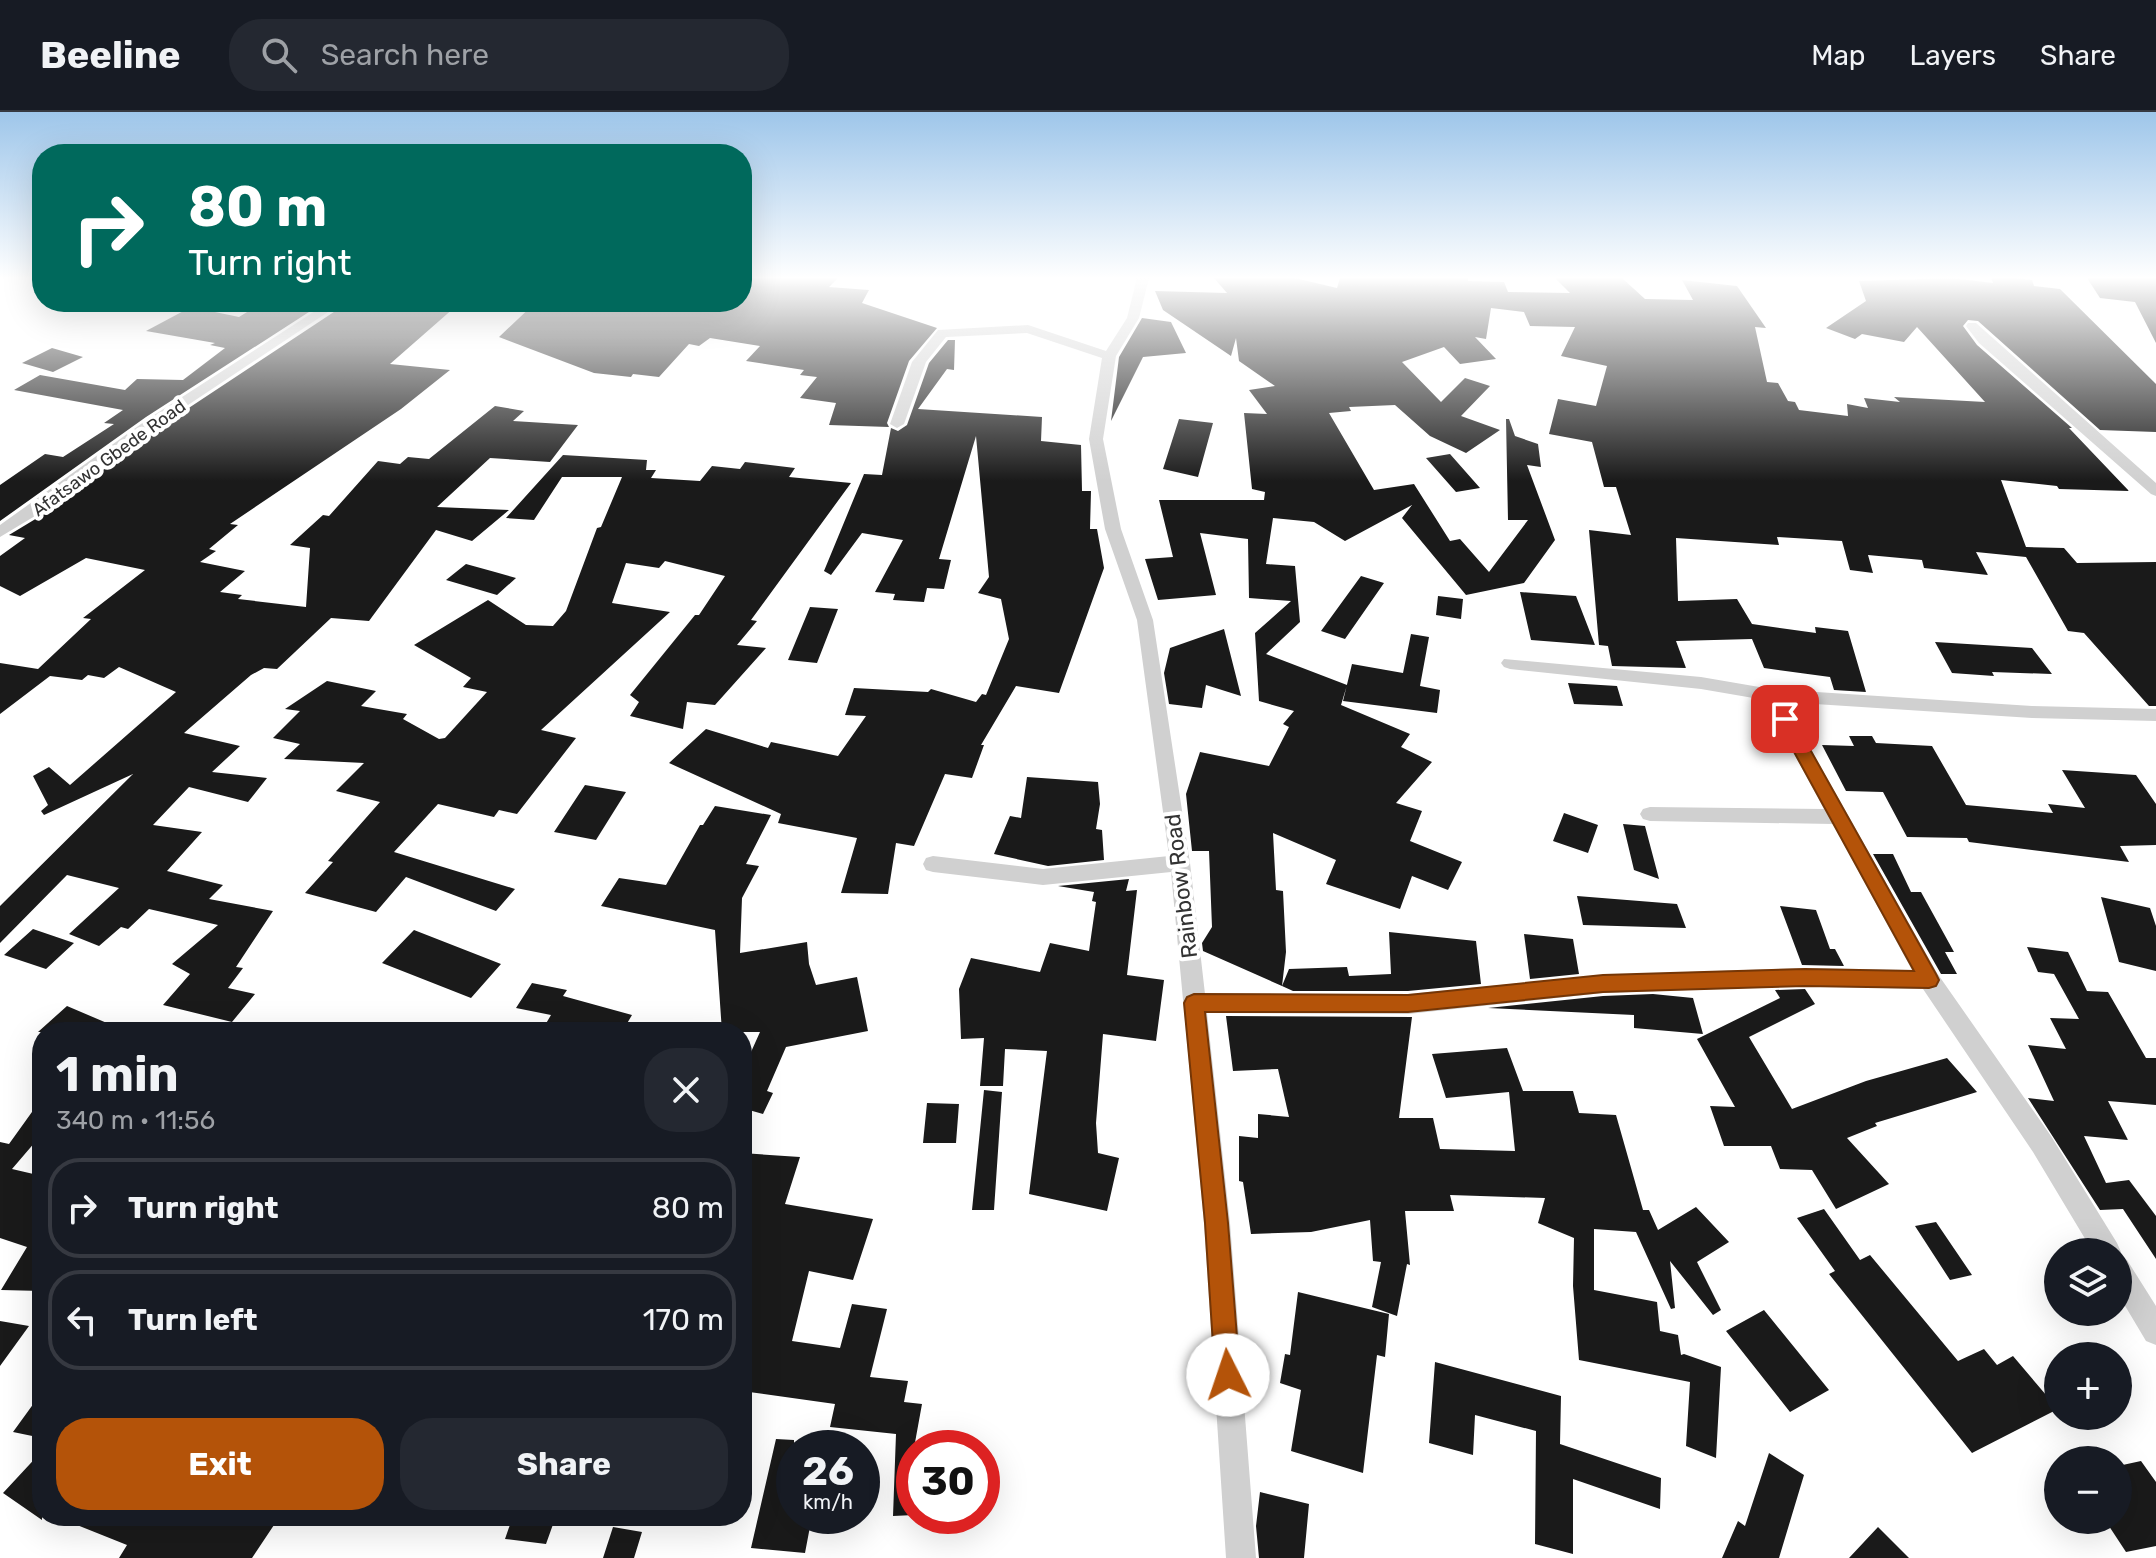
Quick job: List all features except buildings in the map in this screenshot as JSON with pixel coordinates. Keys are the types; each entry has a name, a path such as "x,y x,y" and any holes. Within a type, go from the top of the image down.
{"street":[{"name":"Afatsawo Gbede Road","path":"0,532 35,513 152,423 274,345"},
{"path":"897,424 910,382 931,345"},
{"path":"1077,345 1109,356"},
{"name":"Rainbow Road","path":"1116,345 1109,356 1096,439 1113,529 1145,620 1180,863 1217,1223 1241,1558"},
{"path":"1990,345 2156,491"},
{"path":"1510,663 1701,683 1771,695 2032,712 2156,715"},
{"path":"1771,695 1929,980 2042,1144 2099,1238"},
{"path":"1650,814 1839,817"},
{"path":"933,864 1043,877 1180,863"},
{"path":"1194,1003 1408,1004 1603,984 1805,977 1929,980"},
{"path":"2132,1292 2156,1331"}],"route":[{"path":"1228,1375 1217,1223 1194,1003 1408,1004 1603,984 1805,977 1929,980 1785,719"}]}
